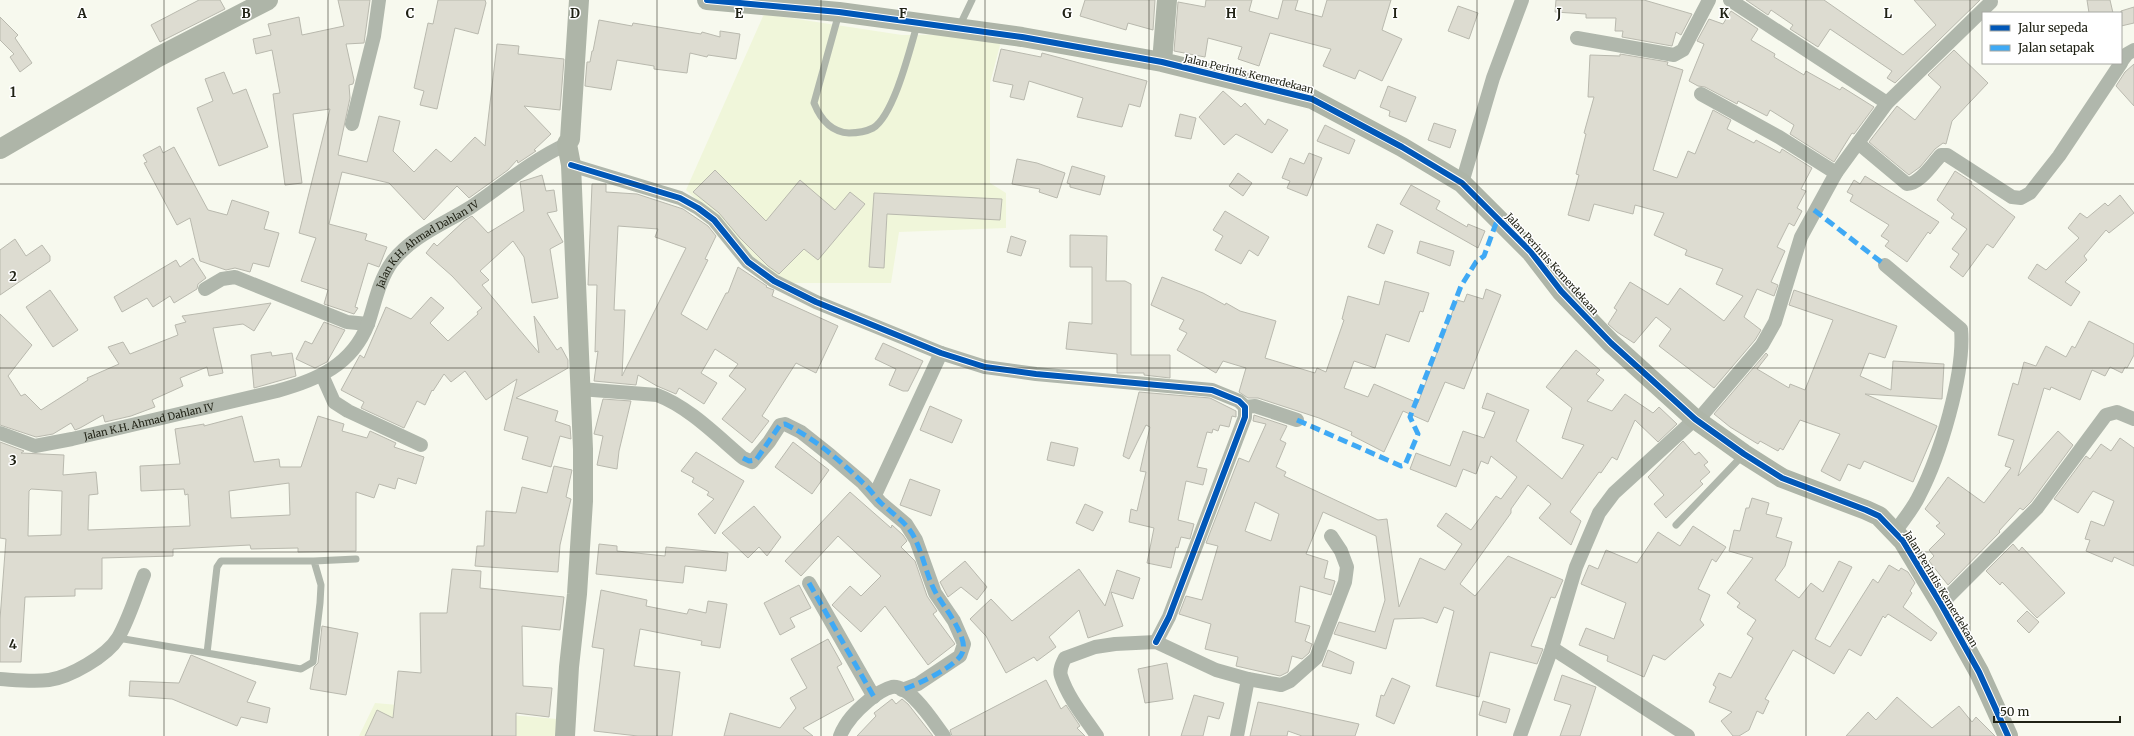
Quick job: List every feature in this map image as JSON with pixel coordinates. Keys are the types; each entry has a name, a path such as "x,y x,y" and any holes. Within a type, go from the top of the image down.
{"street":[{"path":"0,149 158,57 268,0"},
{"path":"352,124 374,36 379,0"},
{"path":"565,736 569,667 577,594 583,501 571,165 567,144 570,139 579,0"},
{"name":"Jalan Perintis Kemerdekaan","path":"708,0 839,12 918,22 1162,62 1312,99 1402,147 1462,183 1531,252 1561,291 1611,343 1697,419 1744,454 1782,478 1879,516 1895,532 1941,604 1979,672 2008,736"},
{"path":"1162,62 1167,0"},
{"path":"1462,183 1493,78 1522,0"},
{"path":"1577,38 1674,55 1683,50 1708,0"},
{"path":"1730,0 1887,103"},
{"path":"1520,736 1552,648 1576,568 1605,503 1637,471 1697,419 1762,345 1775,322 1801,237 1814,210 1836,173 1887,103 1991,2"},
{"path":"2122,61 2126,54 2134,50"},
{"path":"1858,143 1907,184 1912,184 1918,180 1941,155 1947,155 2012,197 2021,198 2030,193 2058,156 2120,64"},
{"path":"1701,94 1779,137 1836,173"},
{"name":"Jalan K.H. Ahmad Dahlan IV","path":"0,433 35,446 72,439 277,391 306,383 322,375 351,353 360,341 368,324 378,292 392,263 409,244 455,218 540,157 567,144"},
{"path":"571,165 680,198 698,208 714,220 748,262 774,281 816,302 941,353 985,367 1036,374 1212,390 1239,401 1245,407 1245,417 1169,617 1156,642"},
{"path":"1885,265 1961,329 1963,344 1957,380 1933,466 1919,498 1895,532"},
{"path":"205,289 222,279 235,277 347,322 368,324"},
{"path":"875,495 941,353"},
{"path":"322,375 334,402 348,411 421,445"},
{"path":"580,389 619,394 653,395 666,399 693,416 743,458 752,462 765,448 780,425 784,424 801,432 830,455 875,495 906,524 916,540 936,593 954,621 964,644 963,652 956,661 918,684 902,690"},
{"path":"1245,407 1255,406 1297,420"},
{"path":"1941,604 2037,508 2106,415 2117,412 2134,418"},
{"path":"1098,736 1075,704 1060,675 1061,667 1065,658 1095,647 1115,644 1156,642 1216,670 1248,679 1281,685 1290,681 1316,658 1345,582 1347,567 1341,551 1331,536"},
{"path":"0,679 49,680 68,674 85,666 108,649 118,638 144,575"},
{"path":"809,583 874,697"},
{"path":"1552,648 1688,736"},
{"path":"1238,736 1248,679"},
{"path":"840,736 852,714 874,697 892,687 902,690 914,698 944,736"}],"lane":[{"path":"958,28 972,0"},
{"path":"839,12 814,102 820,116 830,127 844,133 859,133 873,128 884,118 902,77 918,22"},
{"path":"1676,525 1744,454"},
{"path":"207,653 217,567 221,560 314,562 356,559"},
{"path":"118,638 301,669 313,662 321,591 314,562"}],"shaded area":[{"path":"764,14 902,35 1003,34 990,83 990,183 1006,193 1006,228 899,232 891,283 783,283 753,260 708,210 686,190"},
{"path":"375,703 557,719 557,736 359,736"}],"building":[{"path":"199,0 220,0 225,9 160,42 151,25"},
{"path":"338,0 370,0 364,43 346,44 354,80 353,84 349,85 350,98 338,155 367,162 379,116 400,121 393,151 414,172 436,149 451,162 475,137 485,146 497,44 519,46 518,54 564,59 560,110 524,106 551,134 534,150 536,151 518,163 517,160 508,170 469,198 457,186 424,220 389,183 342,172 329,224 367,234 365,240 387,247 379,267 368,263 355,307 358,308 354,314 324,304 328,290 301,281 316,238 299,233 330,109 293,114 302,183 285,185 273,94 280,93 272,50 256,54 253,39 271,35 268,24 299,17 302,35 344,26"},
{"path":"438,0 485,0 486,3 478,34 455,28 437,109 420,105 424,91 414,88 428,23 433,24"},
{"path":"1085,0 1155,0 1153,30 1128,23 1126,30 1080,16"},
{"path":"1206,0 1252,0 1249,11 1278,19 1283,0 1298,0 1295,10 1322,17 1327,0 1391,0 1382,30 1402,39 1382,81 1359,70 1355,79 1323,66 1331,49 1270,33 1259,66 1238,59 1242,47 1208,38 1205,57 1174,51 1178,2 1205,7"},
{"path":"1556,0 1644,0 1692,14 1681,35 1676,32 1672,46 1622,37 1623,31 1615,31 1616,18 1586,18 1586,14 1555,12"},
{"path":"1746,0 1824,0 1903,55 1936,25 1914,0 1980,0 1895,83 1887,78 1892,71 1830,29 1818,47 1790,29 1793,25 1771,10 1768,15"},
{"path":"2087,0 2110,0 2113,12 2089,12"},
{"path":"1458,6 1478,13 1469,39 1448,31"},
{"path":"2134,7 2134,23 2122,26 2121,11"},
{"path":"1731,11 1758,29 1751,40 1775,54 1774,57 1804,75 1806,71 1840,90 1842,87 1874,107 1854,134 1852,133 1834,162 1790,134 1794,125 1770,110 1767,116 1738,101 1737,104 1705,87 1698,86 1689,81 1704,44 1697,41 1709,19 1723,24"},
{"path":"0,17 18,35 15,38 32,63 20,72 10,57 14,54 0,40"},
{"path":"599,20 632,26 633,23 701,34 702,32 720,37 720,31 740,34 736,59 708,55 707,57 690,53 687,73 654,69 654,66 617,60 611,90 585,86 587,62 590,62"},
{"path":"1001,49 1041,57 1042,53 1147,81 1140,107 1129,104 1122,127 1077,117 1083,98 1029,81 1024,100 1010,97 1013,85 993,81"},
{"path":"1954,50 1988,83 1952,121 1946,144 1943,143 1935,149 1920,167 1909,175 1869,142 1897,106 1915,120 1941,87 1928,75"},
{"path":"1620,54 1668,62 1667,65 1683,70 1653,170 1677,178 1688,151 1695,154 1713,110 1731,120 1727,129 1754,143 1756,140 1780,153 1782,149 1812,168 1801,189 1806,191 1797,208 1802,211 1794,226 1789,223 1777,247 1785,251 1771,282 1778,285 1774,296 1757,289 1744,317 1761,330 1755,340 1714,388 1659,346 1671,329 1656,317 1634,343 1608,324 1617,310 1614,308 1630,282 1668,305 1680,288 1724,321 1743,296 1716,284 1723,269 1685,255 1687,250 1654,235 1664,213 1635,205 1633,214 1594,204 1589,221 1568,215 1579,175 1576,174 1586,134 1584,133 1594,97 1588,97 1590,55 1620,56"},
{"path":"2134,64 2134,106 2116,86 2125,72"},
{"path":"224,72 233,94 246,89 268,147 219,166 197,108 213,101 205,79"},
{"path":"1388,86 1416,97 1406,122 1389,116 1390,111 1380,107"},
{"path":"1223,91 1241,107 1245,103 1265,125 1268,119 1288,130 1272,153 1236,134 1224,145 1199,117"},
{"path":"1180,114 1196,118 1191,139 1175,136"},
{"path":"1434,123 1456,130 1450,148 1428,140"},
{"path":"1325,125 1355,140 1349,154 1317,141"},
{"path":"160,146 163,153 174,147 208,210 227,215 232,200 269,212 264,229 279,233 269,267 253,263 250,272 235,268 226,270 200,261 190,218 177,225 144,163 147,162 143,155"},
{"path":"1309,153 1322,158 1307,196 1287,188 1290,181 1282,178 1290,158 1304,164"},
{"path":"1017,159 1037,163 1065,173 1057,198 1039,192 1040,189 1012,184"},
{"path":"1072,166 1105,176 1100,195 1070,187 1070,184 1067,183"},
{"path":"715,170 766,221 800,180 835,210 850,192 865,204 818,260 804,249 779,274 768,266 740,238 719,213 693,192"},
{"path":"1955,171 1972,182 1971,184 2015,217 1993,248 1987,244 1963,277 1950,267 1959,254 1952,249 1967,229 1951,218 1954,214 1937,200"},
{"path":"1238,173 1252,183 1243,196 1229,186"},
{"path":"542,175 546,191 554,190 557,211 547,213 563,242 550,249 558,298 532,303 524,257 513,241 480,271 489,280 482,285 539,353 534,316 557,350 561,347 568,360 568,368 516,398 558,411 555,421 570,426 571,439 560,436 551,467 522,459 528,437 504,430 517,379 486,400 465,371 451,382 444,374 433,391 432,390 425,405 417,401 404,428 361,408 364,402 341,390 360,355 364,358 386,307 411,319 431,297 444,308 430,323 448,341 478,314 477,312 482,308 452,276 426,253 434,243 437,246 464,221 472,216 488,233 524,211 520,182"},
{"path":"1865,176 1939,222 1930,234 1928,232 1907,262 1885,246 1889,241 1881,236 1889,225 1850,201 1853,195 1847,192 1854,180 1860,184"},
{"path":"592,184 606,184 606,192 637,194 683,209 708,226 716,236 705,259 708,260 681,314 707,330 726,293 728,293 738,267 767,286 766,287 774,290 772,296 838,326 816,373 796,363 762,416 769,421 752,443 722,419 746,389 729,376 738,364 715,349 701,373 717,383 704,404 679,388 676,394 657,386 638,375 636,385 594,381 598,351 595,352 597,285 588,285","holes":["618,226 658,229 655,237 686,248 622,376 625,310 614,310"]},
{"path":"1411,185 1440,201 1436,209 1467,227 1468,224 1485,231 1478,248 1400,204"},
{"path":"874,193 1002,199 1000,220 887,214 884,268 869,267"},
{"path":"2120,195 2134,213 2109,233 2106,230 2084,256 2087,260 2065,282 2080,292 2071,306 2028,278 2037,264 2046,270 2079,238 2068,228 2080,213 2087,218 2105,203 2108,206"},
{"path":"1225,211 1269,237 1258,256 1249,250 1241,264 1215,250 1223,236 1213,230"},
{"path":"1377,224 1393,231 1384,254 1368,247"},
{"path":"1070,235 1107,236 1106,281 1125,281 1131,284 1131,355 1170,355 1170,378 1144,375 1144,373 1117,373 1117,354 1066,349 1069,322 1092,324 1092,267 1070,267"},
{"path":"1011,236 1026,241 1021,256 1007,252"},
{"path":"15,239 26,256 42,245 50,256 50,261 0,295 0,250"},
{"path":"1420,241 1454,251 1450,266 1417,253"},
{"path":"193,258 206,278 198,284 197,289 174,303 170,296 153,307 147,298 122,312 114,297 176,260 180,267"},
{"path":"1162,277 1203,293 1225,305 1226,303 1240,311 1276,321 1265,358 1315,373 1317,368 1326,372 1344,320 1342,319 1348,296 1379,305 1385,281 1429,293 1423,312 1420,311 1409,342 1386,334 1375,368 1354,361 1344,388 1368,397 1374,384 1418,403 1457,300 1464,302 1467,294 1483,299 1486,289 1501,295 1464,389 1445,382 1428,422 1403,411 1384,452 1351,435 1352,432 1319,418 1258,398 1248,398 1239,392 1246,368 1223,361 1216,373 1177,350 1187,333 1179,329 1184,320 1151,305"},
{"path":"50,290 78,330 53,347 26,307"},
{"path":"1794,290 1897,326 1885,358 1869,353 1860,376 1891,390 1893,361 1944,364 1942,399 1865,394 1937,426 1913,482 1864,461 1860,469 1848,464 1840,481 1821,471 1840,434 1800,420 1783,450 1780,448 1778,451 1760,441 1758,444 1730,427 1714,414 1766,353 1768,355 1757,369 1789,388 1790,384 1805,390 1833,320 1789,305"},
{"path":"271,303 254,331 243,324 213,328 223,373 209,376 207,367 180,378 183,386 152,400 155,407 131,416 105,422 103,415 75,430 71,423 53,434 36,437 0,425 0,314 32,345 8,376 21,396 25,394 41,410 88,380 87,378 119,364 108,347 123,342 130,354 178,335 175,325 186,322 182,316"},
{"path":"2089,321 2134,344 2134,355 2127,368 2125,367 2122,373 2110,367 2105,376 2092,370 2080,400 2051,387 2050,390 2044,388 2018,476 2058,431 2073,445 2031,502 2023,510 2020,508 1999,531 2000,532 1948,585 1929,561 1934,556 1929,550 1945,534 1936,526 1940,523 1925,509 1948,477 1984,503 2011,468 2005,466 2014,440 1998,435 2013,383 2018,385 2024,362 2036,366 2046,346 2066,357 2072,346 2075,348"},
{"path":"324,322 345,330 327,362 315,368 296,359 305,341 312,344"},
{"path":"883,343 923,361 908,391 903,391 889,385 896,369 875,359"},
{"path":"1576,350 1600,370 1596,374 1604,380 1587,401 1612,411 1625,394 1653,413 1659,407 1677,424 1658,442 1635,420 1617,460 1612,457 1601,473 1599,472 1570,512 1581,521 1571,545 1539,518 1551,504 1528,485 1511,509 1511,513 1460,584 1475,596 1508,556 1563,580 1555,598 1551,597 1531,646 1543,649 1537,664 1490,652 1479,697 1436,686 1454,611 1444,607 1437,623 1423,618 1394,619 1386,649 1334,634 1339,622 1375,632 1385,600 1376,536 1323,512 1306,554 1328,561 1324,578 1335,581 1331,595 1300,586 1295,622 1310,626 1305,641 1312,644 1309,653 1302,659 1292,656 1288,672 1280,676 1236,666 1238,657 1205,649 1211,624 1179,614 1186,596 1202,600 1218,546 1206,543 1239,458 1249,462 1266,424 1253,421 1254,415 1287,426 1280,440 1286,443 1276,467 1286,472 1284,476 1378,520 1387,519 1399,607 1420,558 1445,570 1462,544 1437,526 1446,513 1471,530 1496,496 1501,499 1517,477 1491,456 1488,464 1481,461 1476,474 1463,469 1456,487 1410,469 1416,453 1450,466 1463,431 1484,438 1495,412 1482,408 1487,393 1529,410 1516,441 1562,479 1584,445 1562,438 1572,408 1546,387","holes":["1255,502 1279,514 1271,541 1245,531"]},
{"path":"271,352 272,356 292,353 296,376 254,388 251,355"},
{"path":"1139,392 1210,398 1236,411 1236,417 1232,416 1229,427 1220,425 1218,431 1213,429 1212,433 1207,432 1197,467 1207,469 1203,485 1186,481 1178,520 1194,524 1190,539 1181,537 1178,548 1176,547 1171,568 1147,563 1154,528 1129,522 1131,509 1137,511 1146,472 1140,471 1150,427 1146,425 1129,459 1123,456"},
{"path":"603,399 631,401 619,451 617,469 597,465 603,436 594,434"},
{"path":"930,406 962,420 952,443 920,430"},
{"path":"242,416 254,462 279,459 280,467 301,467 318,416 344,424 342,431 367,438 370,431 396,443 394,447 424,457 416,484 398,478 395,489 379,484 374,498 356,492 356,551 298,552 298,548 251,549 250,545 173,549 173,556 102,558 102,589 75,589 75,596 25,597 21,662 0,662 0,619 6,539 0,538 0,442 24,451 21,453 64,455 63,475 96,472 98,494 89,495 88,530 190,526 188,494 185,495 184,489 141,491 140,466 180,464 175,429 204,424 204,426","holes":["289,483 290,515 231,518 229,491","31,489 62,491 61,535 28,536 29,491"]},
{"path":"2120,438 2134,448 2134,566 2114,557 2112,562 2086,551 2090,540 2085,539 2091,521 2104,526 2114,501 2093,491 2078,513 2054,499 2086,456 2090,459 2101,444 2111,451"},
{"path":"1683,441 1695,455 1699,452 1708,462 1704,465 1710,472 1700,481 1703,484 1666,518 1654,504 1664,495 1648,477"},
{"path":"793,442 829,470 812,494 775,467"},
{"path":"1051,442 1078,448 1074,466 1047,460"},
{"path":"696,452 744,481 715,534 698,514 714,499 707,495 709,492 692,482 694,478 681,471"},
{"path":"554,466 572,470 566,497 571,499 560,545 558,572 475,566 477,546 484,546 486,511 516,513 522,487 547,493"},
{"path":"910,479 940,490 931,516 900,505"},
{"path":"850,492 891,528 892,525 903,535 907,541 901,547 915,561 927,596 937,611 933,614 955,644 928,665 885,606 861,632 832,605 850,586 861,596 881,576 838,536 801,576 785,561"},
{"path":"1752,498 1769,503 1766,514 1782,518 1776,537 1792,542 1785,566 1775,580 1799,598 1811,583 1823,592 1839,561 1852,567 1815,639 1830,647 1873,579 1878,583 1889,565 1899,571 1901,568 1908,572 1915,583 1910,591 1912,593 1903,607 1937,633 1931,641 1888,614 1885,618 1883,616 1861,656 1849,649 1834,674 1793,650 1765,699 1769,701 1763,714 1757,711 1749,730 1739,736 1733,736 1721,721 1732,712 1709,702 1716,687 1713,685 1719,673 1731,678 1753,638 1747,634 1756,620 1737,607 1740,603 1727,593 1753,558 1729,551 1734,530 1740,531 1746,508 1749,508"},
{"path":"1085,504 1103,512 1093,531 1076,523"},
{"path":"754,506 781,537 767,556 759,547 748,558 722,533"},
{"path":"1693,526 1726,547 1716,562 1712,559 1698,589 1710,595 1700,620 1704,625 1665,660 1653,655 1644,677 1607,661 1608,656 1579,645 1586,628 1614,639 1626,603 1581,584 1589,565 1598,569 1606,550 1637,563 1658,532 1680,546"},
{"path":"599,544 617,546 617,551 665,556 666,547 728,553 726,571 685,566 683,583 596,574"},
{"path":"2013,544 2019,551 2022,547 2065,593 2037,618 2002,582 2000,585 1986,571"},
{"path":"965,561 987,587 977,600 961,587 948,597 940,582"},
{"path":"452,569 481,571 480,588 564,597 560,630 522,626 523,686 552,688 549,717 516,713 516,736 365,736 377,710 393,718 398,671 421,673 420,613 447,613"},
{"path":"1079,569 1105,606 1117,570 1140,578 1133,599 1111,592 1123,626 1088,638 1079,610 1049,637 1056,647 1037,661 1034,657 1006,673 986,636 970,619 991,599 1012,621"},
{"path":"799,585 811,608 790,618 795,627 780,635 764,603"},
{"path":"601,590 647,600 646,606 687,614 689,609 706,613 708,601 727,604 720,648 701,645 702,641 640,629 634,666 680,672 672,736 638,736 594,731 604,649 592,647"},
{"path":"2027,611 2039,622 2029,633 2017,621"},
{"path":"322,626 358,633 346,695 310,689 314,667 318,663"},
{"path":"828,639 842,664 837,667 854,700 803,728 813,736 724,736 730,713 780,728 796,708 790,698 807,688 791,659"},
{"path":"1328,650 1354,662 1351,674 1322,666"},
{"path":"191,655 256,682 247,702 270,708 267,723 241,717 237,726 172,699 129,696 130,681 179,683"},
{"path":"1167,663 1173,699 1145,703 1138,669"},
{"path":"1562,675 1596,687 1580,736 1560,736 1571,705 1554,700"},
{"path":"1392,678 1410,686 1394,724 1376,716 1381,695 1384,696"},
{"path":"1046,680 1061,709 1066,705 1080,726 1077,728 1085,736 952,736 950,730"},
{"path":"1194,695 1224,703 1219,719 1208,716 1203,736 1181,736"},
{"path":"1897,697 1932,728 1959,706 1972,722 1976,717 1995,736 1846,736 1868,712 1876,720"},
{"path":"892,699 896,704 902,699 908,704 933,736 857,736 876,716 874,713"},
{"path":"1483,701 1510,709 1506,723 1479,715"},
{"path":"1258,702 1359,724 1355,736 1302,736 1288,731 1287,736 1250,736"}],"marked path":[{"path":"1814,210 1885,265"},
{"path":"1297,420 1401,466 1405,465 1418,434 1410,417 1461,286 1476,262 1484,256 1498,218"},
{"path":"743,458 749,461 756,460 780,425 785,424 820,445 847,467 866,485 881,503 901,520 913,535 937,595 959,630 962,638 963,651 960,657 946,669 902,690"},
{"path":"809,583 874,697"}],"cycle path":[{"path":"707,0 839,12 1022,37 1162,62 1312,99 1402,147 1462,183 1531,252 1561,291 1611,343 1695,419 1744,454 1782,478 1879,516 1903,541 1941,604 1979,672 2008,736"},
{"path":"571,165 680,198 698,208 714,220 748,262 774,281 816,302 941,353 985,367 1036,374 1212,390 1239,401 1245,407 1245,417 1169,617 1156,642"}]}
